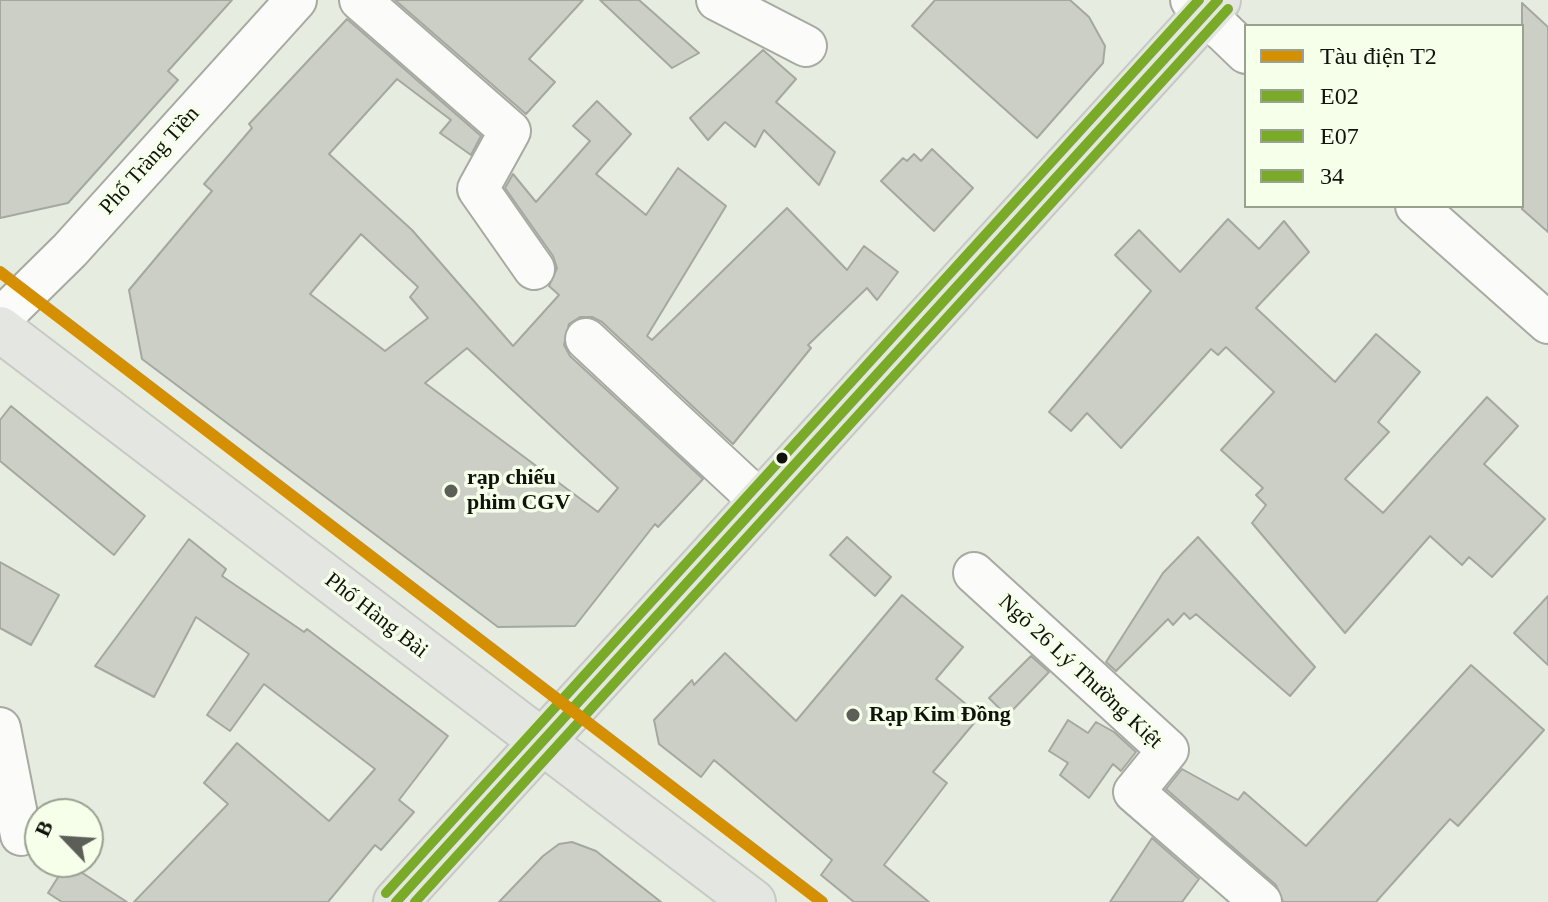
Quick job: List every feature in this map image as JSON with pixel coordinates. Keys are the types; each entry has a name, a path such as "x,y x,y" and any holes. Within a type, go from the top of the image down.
{"main road":[{"path":"396,902 761,502 1204,5"},
{"name":"Phố Hàng Bài","path":"0,329 540,743 753,902"}],"street":[{"name":"Phố Tràng Tiền","path":"0,319 70,250 296,0"},
{"path":"360,0 510,131 478,189 534,269"},
{"path":"717,0 806,46"},
{"path":"1204,5 1244,51"},
{"path":"1419,208 1541,303"},
{"path":"586,339 761,502"},
{"name":"Ngõ 26 Lý Thường Kiệt","path":"974,573 1168,750 1134,792 1261,902"},
{"path":"0,728 21,835"}],"building":[{"path":"0,0 232,0 168,71 178,80 68,203 0,218"},
{"path":"395,0 583,0 529,59 555,82 526,114"},
{"path":"600,0 639,0 699,53 672,68"},
{"path":"935,0 1070,0 1089,17 1105,46 1103,63 1037,138 912,26"},
{"path":"1522,3 1548,27 1548,232 1522,209"},
{"path":"347,19 481,136 471,155 440,133 451,120 397,79 329,154 412,230 513,346 559,295 549,286 557,268 553,256 505,188 513,174 536,202 590,141 573,126 597,101 631,134 596,174 646,215 678,168 726,206 647,336 652,340 787,208 847,270 864,246 898,272 877,300 867,288 808,345 811,348 733,444 602,322 592,317 580,317 569,324 564,345 570,356 703,479 658,527 655,524 575,626 498,627 142,359 129,290 212,191 204,184 252,128 249,124","holes":["361,234 418,287 410,297 428,318 385,351 310,294","467,348 618,488 598,512 425,383"]},
{"path":"763,50 796,79 776,102 835,152 819,185 764,130 755,147 725,122 708,140 690,118"},
{"path":"932,149 973,188 934,231 881,181 903,158 907,161 914,154 921,161"},
{"path":"1228,219 1259,249 1284,221 1309,252 1256,308 1335,382 1376,334 1420,372 1378,422 1389,432 1345,479 1383,513 1487,397 1518,426 1484,464 1545,519 1492,577 1469,557 1462,565 1430,536 1345,633 1252,523 1266,505 1256,495 1263,488 1221,450 1274,392 1226,347 1218,355 1211,349 1121,448 1087,413 1071,431 1049,412 1151,291 1115,255 1139,230 1180,272"},
{"path":"11,406 145,516 114,555 0,461 0,420"},
{"path":"847,537 891,577 875,596 830,555"},
{"path":"1198,537 1315,667 1290,696 1196,614 1190,619 1184,613 1173,625 1168,619 1116,671 1106,662 1163,573"},
{"path":"189,539 226,569 222,576 304,632 307,629 448,736 399,800 414,812 381,850 375,845 328,902 134,902 228,804 204,783 237,743 329,821 375,769 264,684 230,731 207,715 249,654 196,617 154,697 95,666"},
{"path":"0,562 59,595 31,645 0,628"},
{"path":"902,595 963,647 936,679 980,716 933,772 947,783 884,865 929,902 854,902 821,875 832,860 714,760 701,777 659,744 654,720 692,680 694,685 725,653 796,721"},
{"path":"1548,596 1548,665 1514,633"},
{"path":"1031,656 1049,672 1007,716 989,698"},
{"path":"1471,665 1544,730 1458,826 1450,819 1376,902 1283,902 1276,885 1166,789 1182,769 1238,800 1244,792 1306,846"},
{"path":"1068,720 1088,733 1096,722 1114,732 1136,752 1121,771 1113,764 1089,798 1060,775 1068,763 1049,751"},
{"path":"1152,838 1199,879 1182,902 1110,902"},
{"path":"572,842 596,851 661,902 499,902 543,856 559,844"},
{"path":"58,878 90,878 127,902 62,902 48,893"}],"metro line":[{"name":"T2","path":"0,272 822,902"}],"transit line":[{"name":"34","path":"386,893 1199,0"},
{"name":"E02","path":"396,902 1218,0"},
{"name":"E07","path":"415,902 1228,9"}],"place":[{"name":"rạp chiếu phim CGV","path":"451,491"},
{"name":"Rạp Kim Đồng","path":"853,715"}]}
